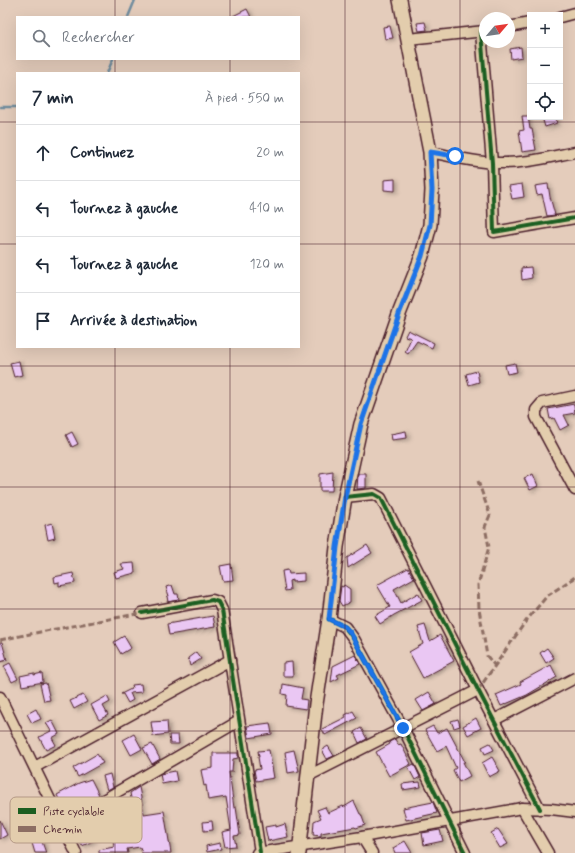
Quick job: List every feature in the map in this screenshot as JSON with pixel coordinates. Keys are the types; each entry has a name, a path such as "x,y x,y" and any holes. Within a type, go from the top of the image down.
{"main road":[{"path":"300,850 316,704 345,497 361,424 399,314 422,256 430,225 432,190 430,152 400,0"}],"street":[{"path":"563,15 575,13"},
{"path":"515,26 527,24"},
{"path":"408,39 479,31"},
{"path":"484,48 492,162 494,232 527,225 575,218"},
{"path":"430,152 500,163 529,160 575,152"},
{"path":"575,396 542,404 536,410 536,417 575,490"},
{"path":"345,497 374,494 381,498 478,690 540,808"},
{"path":"142,613 212,600 218,602 222,610 259,853 300,850 362,837 522,808 540,808 575,812"},
{"path":"329,619 345,627 350,632 403,728 465,853"},
{"path":"35,767 230,660"},
{"path":"494,720 575,678"},
{"path":"308,776 478,690"},
{"path":"0,697 49,797"},
{"path":"109,797 240,721"},
{"path":"522,808 548,853"},
{"path":"362,837 372,853"},
{"path":"71,843 76,853"}],"building":[{"path":"247,9 250,16 233,16"},
{"path":"425,22 427,30 419,31 417,23"},
{"path":"390,26 393,38 385,39 383,27"},
{"path":"521,47 522,57 511,59 510,49"},
{"path":"522,116 527,116 530,129 532,129 536,150 522,152 519,131 524,130"},
{"path":"543,120 556,120 557,123 545,127"},
{"path":"395,179 395,191 384,190 384,180"},
{"path":"522,184 524,197 512,199 509,186"},
{"path":"548,184 555,215 547,216 542,194 537,195 535,186"},
{"path":"531,267 532,278 522,280 521,268"},
{"path":"408,330 434,343 432,348 417,341 408,354 405,352 411,338 405,336"},
{"path":"19,361 22,375 14,377 10,363"},
{"path":"515,363 517,372 507,374 505,365"},
{"path":"477,371 479,382 469,385 466,374"},
{"path":"574,404 575,413 564,415 569,425 560,430 554,418 550,419 548,409"},
{"path":"406,431 407,438 392,440 391,434"},
{"path":"72,432 78,444 72,447 66,435"},
{"path":"333,472 332,491 320,491 320,474"},
{"path":"358,474 366,474 366,488 357,489"},
{"path":"533,474 538,486 530,490 524,478"},
{"path":"52,523 55,538 48,540 45,525"},
{"path":"367,545 372,553 348,568 347,558"},
{"path":"134,563 135,573 116,578 114,572 124,569 121,564"},
{"path":"231,564 233,580 223,581 220,566"},
{"path":"408,568 414,578 394,589 401,603 418,593 422,600 380,624 375,616 390,607 377,585"},
{"path":"288,570 289,574 304,573 304,581 289,581 290,590 285,591 282,571"},
{"path":"73,573 75,583 59,586 59,582 55,583 54,577"},
{"path":"172,585 175,594 178,594 179,600 168,602 167,596 169,596 166,587"},
{"path":"344,585 350,589 350,602 342,606 339,601 341,586 343,587"},
{"path":"213,616 215,627 169,635 167,624"},
{"path":"425,625 430,641 440,635 454,661 423,678 409,652 423,644 418,627"},
{"path":"124,636 131,648 121,654 114,642"},
{"path":"0,642 2,642 7,660 0,662"},
{"path":"547,648 554,658 546,663 540,653"},
{"path":"196,652 201,659 190,666 188,658"},
{"path":"355,655 360,664 337,675 339,678 331,682 333,666"},
{"path":"292,662 293,676 283,676 283,663"},
{"path":"10,663 18,679 12,682 4,666"},
{"path":"551,665 557,677 527,695 501,706 496,695 521,684 520,682"},
{"path":"34,673 34,675 42,673 43,682 22,686 20,676"},
{"path":"46,683 50,700 44,701 40,684"},
{"path":"141,684 142,692 130,693 133,700 128,703 123,694 121,694 133,688 132,685"},
{"path":"283,684 303,688 301,699 307,700 306,709 286,706 287,695 282,694"},
{"path":"429,692 436,704 423,711 416,700"},
{"path":"83,695 87,702 74,709 70,701"},
{"path":"107,696 110,702 103,706 108,715 99,720 91,705"},
{"path":"36,709 41,719 32,723 27,714"},
{"path":"353,711 357,718 325,735 322,729 346,717 345,715"},
{"path":"476,718 481,728 468,735 463,726"},
{"path":"458,719 460,726 454,728 451,721"},
{"path":"52,720 59,734 52,738 56,745 46,750 39,737 51,731 46,723"},
{"path":"167,721 168,734 153,736 151,722"},
{"path":"270,723 272,734 249,738 247,726"},
{"path":"433,726 437,733 447,728 465,762 463,762 470,776 459,782 453,770 456,768 446,746 437,751 425,730"},
{"path":"361,728 367,739 359,743 354,732"},
{"path":"134,734 142,749 131,755 123,740"},
{"path":"169,735 178,735 179,744 170,744"},
{"path":"395,739 398,745 401,744 411,764 389,776 376,752 390,744 389,742"},
{"path":"490,743 494,750 485,754 482,747"},
{"path":"152,744 160,759 152,764 143,748"},
{"path":"328,746 334,756 327,759 322,750"},
{"path":"269,750 274,778 256,781 254,770 260,769 258,751"},
{"path":"294,750 299,771 288,773 285,752"},
{"path":"213,753 238,753 238,758 233,759 232,772 229,772 234,808 236,807 240,835 234,836 236,846 225,847 222,832 231,830 226,797 208,800 206,785 204,786 201,770 213,768"},
{"path":"97,754 103,763 78,777 73,768"},
{"path":"492,757 500,771 489,777 482,763"},
{"path":"414,764 420,777 415,780 408,767"},
{"path":"175,771 177,781 162,784 160,774"},
{"path":"110,774 113,787 107,790 103,776"},
{"path":"91,779 99,795 96,797 58,797 57,795 79,783"},
{"path":"420,782 421,787 403,790 402,784"},
{"path":"139,787 141,797 131,797 130,793"},
{"path":"354,801 365,825 356,828 321,833 321,836 313,835 314,821 321,818 317,810 325,807 328,813 343,806 344,807"},
{"path":"433,802 437,813 406,820 403,808"},
{"path":"142,803 144,814 164,811 171,853 142,853 140,847 127,849 128,853 99,853 99,850 114,847 113,843 142,843"},
{"path":"0,820 7,835 0,839"},
{"path":"212,821 213,830 204,831 203,822"},
{"path":"285,824 288,837 268,841 265,827 276,825 276,827"},
{"path":"498,829 508,844 500,848 491,833"},
{"path":"440,830 443,841 424,845 422,833"},
{"path":"405,841 412,853 395,853 393,848"},
{"path":"32,843 42,843 46,853 35,853"},
{"path":"80,843 88,843 82,846"},
{"path":"220,843 221,849 207,852 206,846"}],"waterway":[{"path":"128,16 135,0"},
{"path":"107,72 113,60"},
{"path":"0,107 16,107"}],"marked path":[{"path":"478,481 490,515 485,527 489,547 478,585 479,609 487,656 495,666"},
{"path":"478,690 526,621 547,596 575,577"},
{"path":"0,640 142,613"}],"cycle path":[{"path":"482,48 492,163 494,232 575,218"},
{"path":"345,497 374,494 381,498 540,809"},
{"path":"142,613 212,600 218,602 222,610 260,852"},
{"path":"329,619 345,627 354,639 403,728 465,853"}],"route":[{"path":"403,728 350,632 345,627 329,619 337,547 345,497 361,424 399,314 422,256 430,225 432,190 430,152 455,156"}]}
